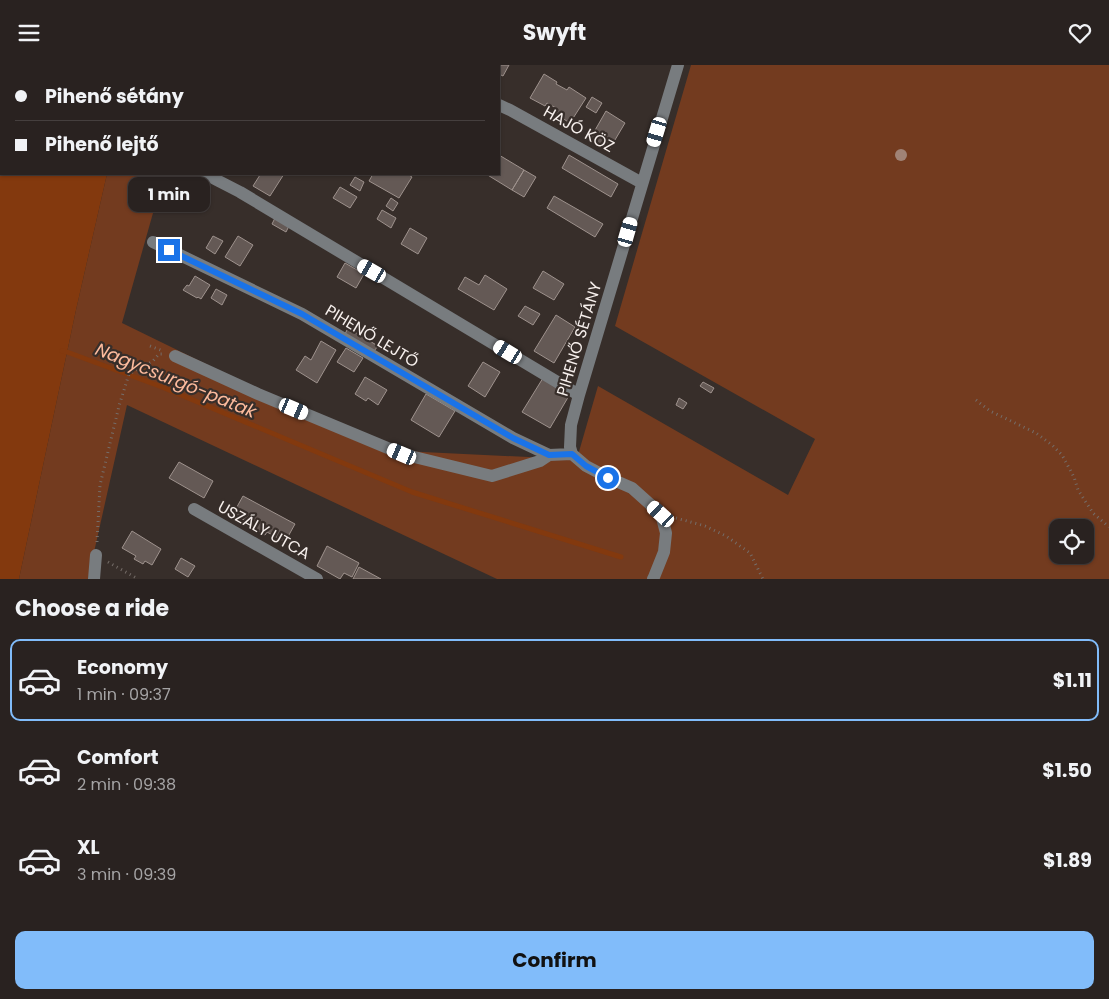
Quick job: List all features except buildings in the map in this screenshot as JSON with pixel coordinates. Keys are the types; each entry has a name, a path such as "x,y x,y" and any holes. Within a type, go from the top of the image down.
{"street":[{"name":"PIHENŐ SÉTÁNY","path":"572,454 570,447 571,425 579,395 678,65"},
{"name":"HAJÓ KÖZ","path":"500,105 642,183"},
{"path":"207,175 240,192 579,395"},
{"name":"PIHENŐ LEJTŐ","path":"153,242 302,314 513,438 549,455 572,454"},
{"path":"175,356 258,394 402,454 492,476 540,461 549,455"},
{"path":"572,454 586,466 632,488 661,514 666,533 664,552 653,579"},
{"name":"USZÁLY UTCA","path":"194,509 317,579"},
{"path":"94,579 96,555"}],"path":[{"path":"138,579 96,555 100,485 119,406 129,375 153,361 159,354"},
{"path":"976,400 990,411 1036,433 1052,445 1062,455 1074,477 1078,490 1093,513 1109,527"},
{"path":"661,514 705,526 726,536 750,553 763,579"}],"shaded area":[{"path":"691,65 1109,65 1109,579 497,579 127,405 88,579 19,579 107,175 164,175 122,323 382,450 570,459 578,455 598,386 788,495 815,439 615,326"},
{"path":"0,175 107,175 19,579 0,579"}],"waterway":[{"name":"Nagycsurgó-patak","path":"62,351 162,387 412,492 621,557"}],"route":[{"path":"169,250 302,314 513,438 549,455 572,454 586,466 608,478"}]}
